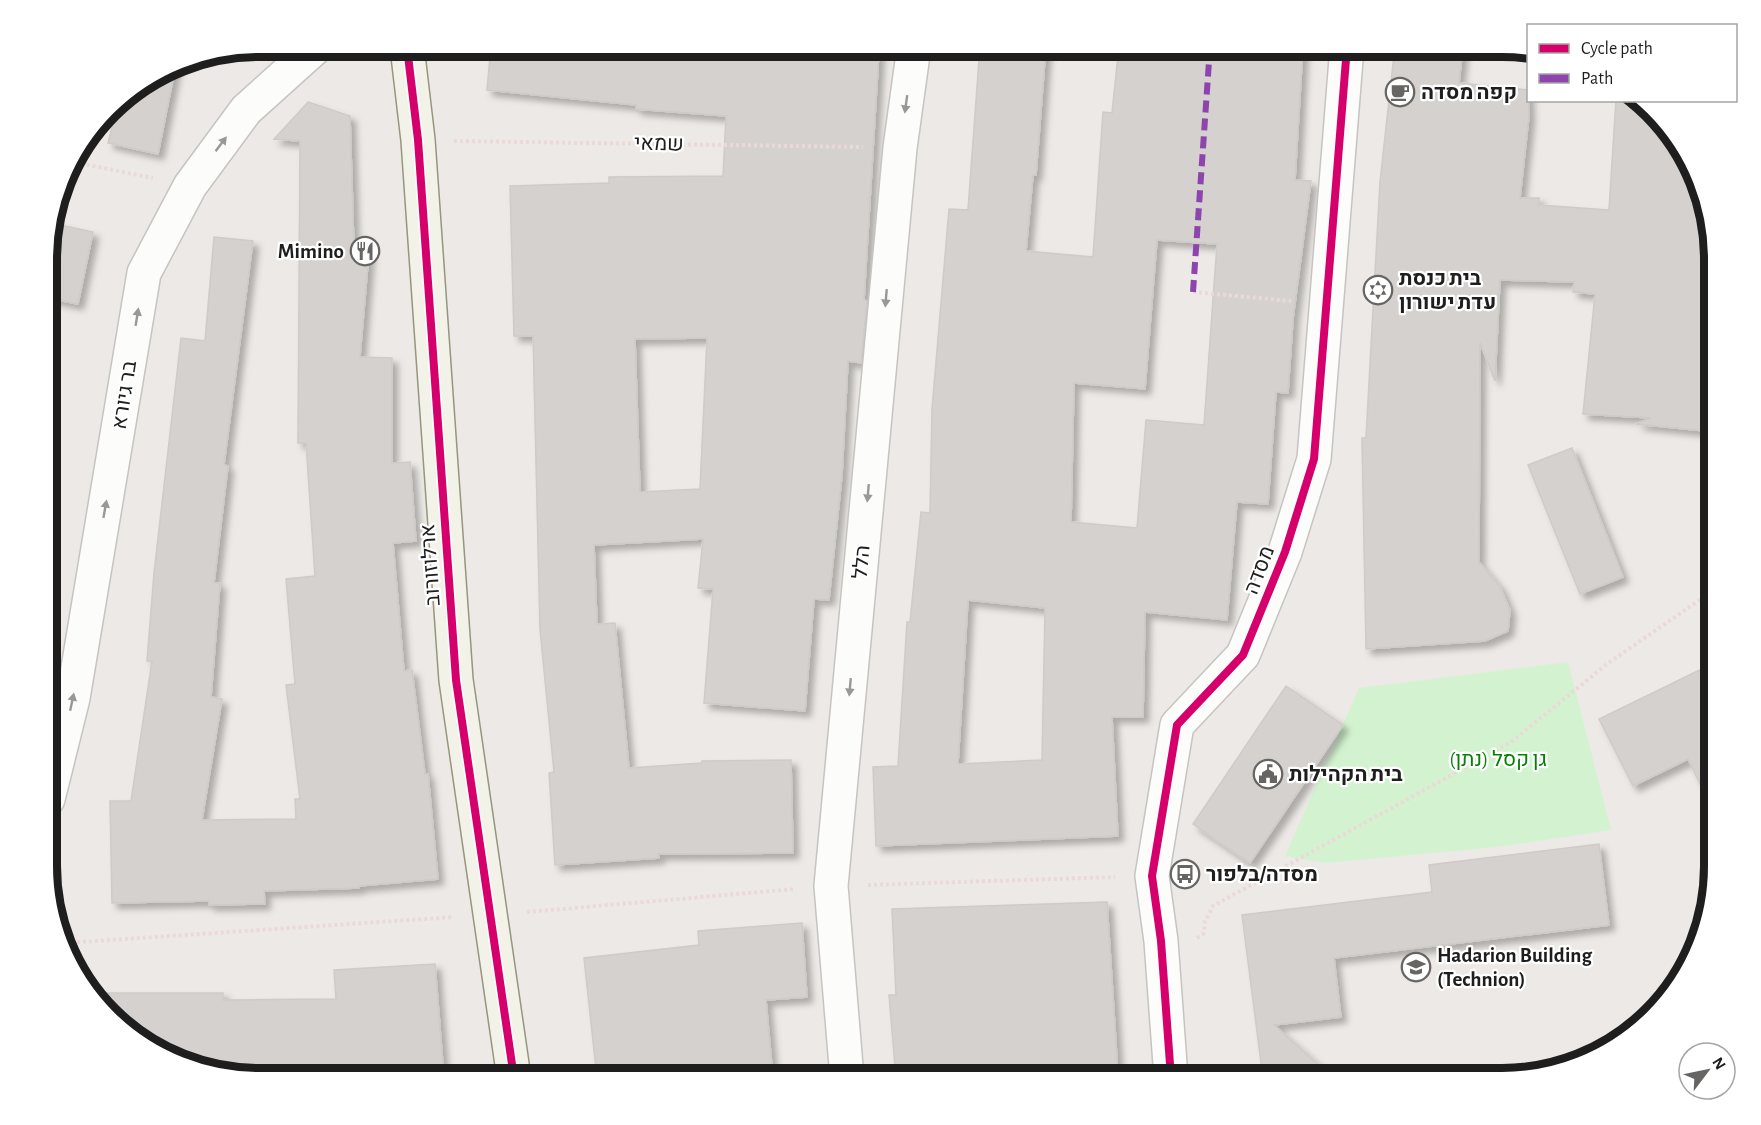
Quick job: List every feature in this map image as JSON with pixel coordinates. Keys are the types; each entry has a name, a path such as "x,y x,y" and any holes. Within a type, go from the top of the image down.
{"street":[{"name":"בר גיורא","path":"57,763 73,698 144,273 190,186 246,110 304,57"},
{"name":"ארלוזורוב","path":"408,57 418,140 456,680 513,1068"},
{"name":"הלל","path":"846,1068 831,886 900,148 912,57"},
{"name":"מסדה","path":"1170,1068 1161,941 1152,876 1177,725 1244,655 1285,552 1314,459 1346,57"}],"path":[{"path":"82,162 190,186"},
{"path":"1193,292 1326,304"},
{"path":"1213,906 1510,743 1608,664 1704,597"},
{"path":"72,944 490,915 831,886 1152,876"}],"green space":[{"name":"גן קסל (נתן)","path":"1568,662 1611,830 1497,847 1326,863 1285,856 1359,688"}],"building":[{"path":"490,57 879,57 864,300 867,301 861,363 848,361 842,475 829,600 814,599 805,711 704,703 713,589 698,588 703,539 594,545 597,624 615,623 629,768 702,763 702,761 791,760 793,853 658,854 659,858 555,865 549,773 554,772 540,629 533,336 514,336 510,186 609,183 609,177 723,176 726,116 636,109 636,105 487,90","holes":["707,338 700,489 640,492 635,339"]},
{"path":"979,57 1045,57 1036,175 1033,175 1026,251 1093,257 1103,112 1112,113 1118,57 1302,57 1295,180 1311,181 1293,319 1288,393 1276,392 1268,504 1237,502 1227,620 1145,612 1143,717 1112,717 1118,836 876,846 873,767 898,766 907,622 910,622 921,512 930,513 932,409 949,209 968,210","holes":["1157,240 1217,244 1204,425 1146,420 1137,528 1071,522 1074,383 1145,389","968,600 1045,608 1042,760 958,764"]},
{"path":"1394,57 1462,57 1459,83 1527,90 1529,116 1520,198 1539,198 1539,205 1609,210 1616,102 1628,102 1645,116 1677,158 1693,194 1700,220 1704,246 1704,431 1636,424 1651,418 1583,414 1595,294 1573,292 1574,282 1500,280 1495,381 1480,343 1479,562 1500,587 1510,610 1508,631 1485,641 1366,649 1362,438 1366,438 1380,182"},
{"path":"174,76 158,154 108,143 116,116 147,91"},
{"path":"308,102 350,116 354,250 369,252 360,357 392,358 392,463 410,462 416,541 393,543 404,671 412,670 425,774 428,774 438,879 359,886 359,888 264,891 265,904 209,905 209,901 112,903 110,801 131,801 152,661 147,661 154,573 181,338 205,341 214,237 253,241 224,465 228,466 214,583 220,583 211,697 222,699 202,820 296,819 295,799 300,799 286,685 295,684 286,579 315,576 306,443 298,443 300,141 274,139"},
{"path":"61,225 93,232 78,304 57,300 57,259"},
{"path":"1572,448 1623,577 1580,594 1528,465"},
{"path":"1704,668 1704,792 1688,759 1633,786 1599,719"},
{"name":"בית הקהילות","path":"1286,686 1343,725 1250,863 1193,824"},
{"path":"1599,844 1609,925 1334,958 1341,1017 1274,1025 1323,1068 1262,1068 1242,915 1432,892 1429,865"},
{"path":"1107,902 1118,1068 895,1068 889,995 896,995 892,909"},
{"path":"802,923 807,997 766,1000 772,1068 596,1068 584,958 699,945 698,931"},
{"path":"435,964 443,1068 259,1068 207,1061 170,1047 147,1034 116,1009 102,993 223,993 223,1000 336,999 334,970"}],"marked path":[{"path":"1193,292 1209,57"}],"cycle path":[{"path":"408,57 418,140 456,680 513,1068"},
{"path":"1170,1068 1161,941 1152,876 1177,725 1243,655 1285,552 1314,459 1346,57"}],"place":[{"name":"קפה מסדה","path":"1400,92"},
{"name":"Mimino","path":"365,251"},
{"name":"בית כנסת עדת ישורון","path":"1378,290"},
{"name":"בית הקהילות","path":"1268,774"},
{"name":"מסדה/בלפור","path":"1185,874"},
{"name":"Hadarion Building (Technion)","path":"1416,967"}]}
